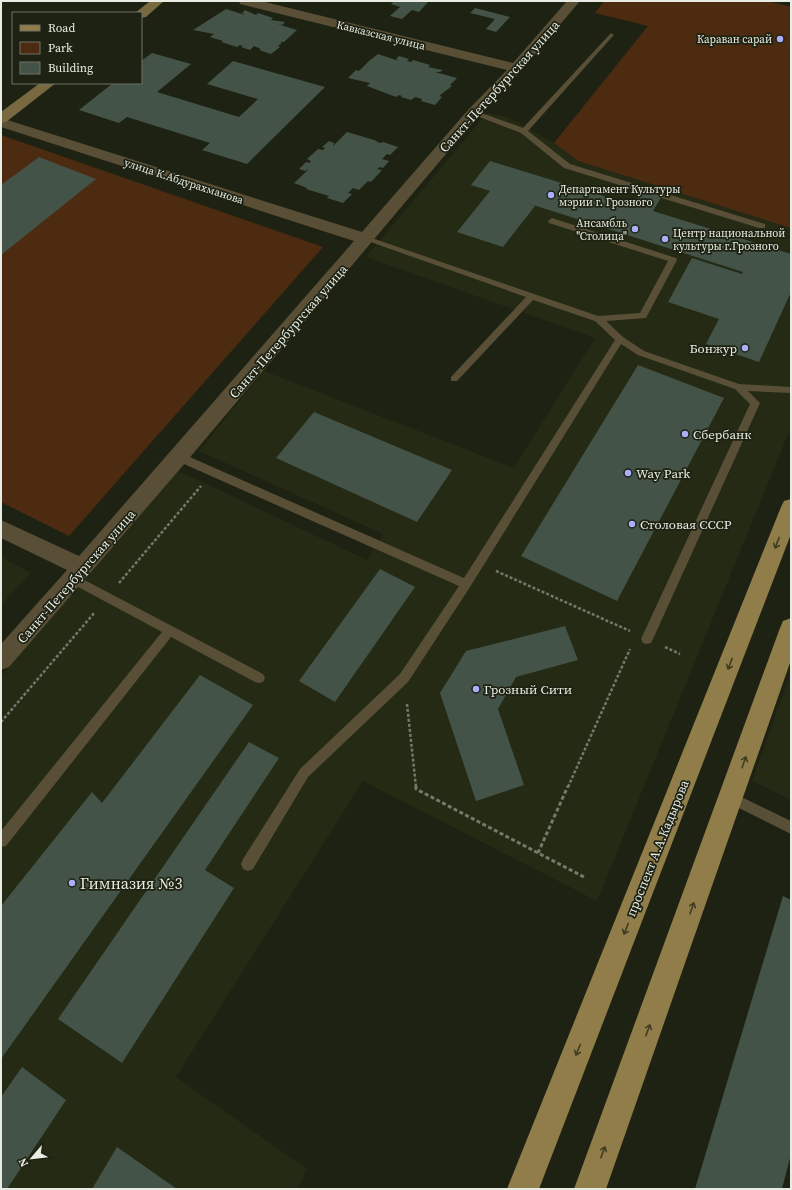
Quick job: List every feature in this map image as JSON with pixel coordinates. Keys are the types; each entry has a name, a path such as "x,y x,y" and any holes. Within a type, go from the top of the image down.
{"main road":[{"path":"142,13 158,1"},
{"path":"1,121 48,84"},
{"name":"проспект А.А.Кадырова","path":"523,1189 791,507"},
{"path":"590,1189 791,628"}],"street":[{"name":"Кавказская улица","path":"245,1 516,68"},
{"name":"Санкт-Петербургская улица","path":"1,660 179,457 473,113 516,68 574,1"},
{"name":"улица К.Абдурахманова","path":"1,121 366,239"},
{"path":"1,528 78,574"}],"lane":[{"path":"524,131 611,34"},
{"path":"473,113 524,131 567,166 762,226"},
{"path":"366,239 598,319 643,316 673,260 552,221"},
{"path":"454,378 532,296"},
{"path":"598,319 620,339 640,353 738,387 791,390"},
{"path":"248,864 304,773 404,678 466,584 620,339"},
{"path":"647,639 755,403 738,387"},
{"path":"179,457 466,584"},
{"path":"78,574 170,630 259,678"},
{"path":"1,840 170,630"},
{"path":"731,798 791,828"}],"path":[{"path":"479,563 680,654"},
{"path":"538,853 636,634"},
{"path":"404,678 416,789 584,877"}],"shaded area":[{"path":"487,113 508,117 554,143 578,161 791,228 791,427 597,901 363,781 176,1077 307,1169 297,1189 1,1189 1,676 177,470 367,560 383,534 199,451 264,371 514,468 595,338 366,257"},
{"path":"1,557 31,573 1,605"},
{"path":"791,672 791,800 752,781"}],"green space":[{"path":"604,1 767,1 791,7 791,228 578,161 554,143 648,26 595,13"},
{"path":"1,135 323,247 69,536 1,502"}],"building":[{"path":"394,1 429,1 419,12 412,10 402,19 390,16 400,7 391,4"},
{"path":"475,8 510,17 496,32 486,29 495,19 470,13"},
{"path":"226,9 245,15 242,13 245,10 256,15 258,13 273,18 271,20 285,22 282,25 277,24 297,30 284,42 280,42 282,43 278,46 280,47 271,54 259,50 261,49 254,46 250,50 241,47 243,46 240,45 237,47 210,37 214,34 193,30"},
{"path":"152,53 191,64 157,92 239,117 258,99 207,84 233,61 325,87 247,164 202,150 210,143 127,117 119,123 79,110 112,84 142,84 142,60"},
{"path":"378,54 399,61 396,59 399,56 409,59 407,61 411,62 413,60 430,65 428,67 443,70 440,72 435,72 457,78 450,85 452,86 439,96 442,97 435,105 421,101 422,99 415,97 411,100 399,95 396,97 367,86 370,83 348,78 356,70 359,71"},
{"path":"347,132 380,143 383,142 398,147 390,155 387,154 382,159 389,161 383,168 380,167 377,169 382,170 371,182 368,181 359,190 353,188 348,193 352,194 343,203 327,198 329,196 306,189 307,188 294,183 309,169 305,171 299,169 306,162 309,163 311,161 307,159 318,149 323,150 325,148 322,147 329,141 334,143 333,146"},
{"path":"39,157 96,179 1,255 1,185"},
{"path":"490,161 633,205 642,190 662,196 653,211 791,254 791,292 759,362 706,344 719,319 668,302 692,258 742,274 743,272 527,203 535,206 503,247 457,232 490,191 471,185"},
{"path":"638,365 724,398 617,601 521,556"},
{"path":"314,412 452,470 417,522 276,458"},
{"path":"380,569 415,587 335,702 299,681"},
{"path":"565,626 578,660 516,677 498,709 524,785 476,801 440,693 466,651"},
{"path":"200,675 253,705 1,1059 1,906 92,792 102,803"},
{"path":"249,742 279,758 205,870 234,888 122,1063 58,1019"},
{"path":"783,896 791,900 791,1154 782,1189 695,1189"},
{"path":"22,1067 66,1100 7,1189 1,1189 1,1097"},
{"path":"117,1147 177,1189 92,1189"}],"place":[{"name":"Караван сарай","path":"780,39"},
{"name":"Департамент Культуры мэрии г. Грозного","path":"551,195"},
{"name":"Ансамбль \"Столица\"","path":"635,229"},
{"name":"Центр национальной культуры г.Грозного","path":"665,239"},
{"name":"Бонжур","path":"745,348"},
{"name":"Сбербанк","path":"685,434"},
{"name":"Way Park","path":"628,473"},
{"name":"Столовая СССР","path":"632,524"},
{"name":"Грозный Сити","path":"476,689"},
{"name":"Гимназия №3","path":"72,883"}]}
